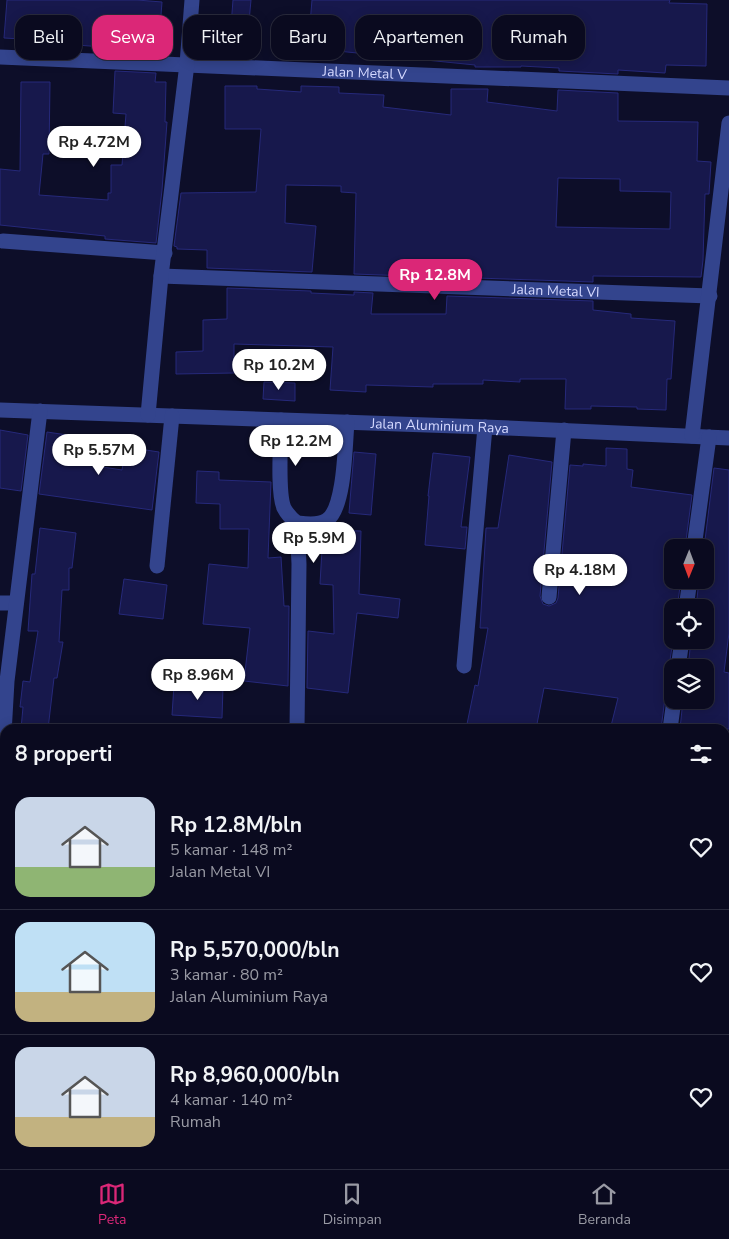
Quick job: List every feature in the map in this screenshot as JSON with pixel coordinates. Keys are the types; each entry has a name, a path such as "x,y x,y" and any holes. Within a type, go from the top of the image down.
{"street":[{"path":"148,415 161,276 187,64 192,0"},
{"name":"Jalan Metal V","path":"0,57 729,88"},
{"path":"692,436 724,204 729,123"},
{"path":"4,241 164,254"},
{"name":"Jalan Metal VI","path":"161,276 710,296"},
{"name":"Jalan Aluminium Raya","path":"0,410 564,430 729,438"},
{"path":"5,724 16,603 40,412"},
{"path":"157,566 172,416"},
{"path":"281,420 283,506 297,523 312,525 329,519 336,510 340,498 347,422"},
{"path":"464,666 485,427"},
{"path":"549,597 564,430"},
{"path":"695,539 709,437"},
{"path":"297,523 299,564 297,724"},
{"path":"0,603 16,603"},
{"path":"671,724 673,709"}],"building":[{"path":"7,0 137,0 162,2 161,15 92,15 92,46 82,45 82,15 15,15 15,39 4,38"},
{"path":"233,0 251,0 250,15 232,15"},
{"path":"312,0 670,0 669,3 707,4 706,66 666,65 665,73 618,70 618,74 559,71 559,68 521,66 475,67 475,65 426,60 482,60 482,15 355,15 355,53 345,52 345,15 311,15"},
{"path":"115,71 156,73 155,82 166,82 165,122 167,122 156,243 105,239 105,236 0,225 0,169 20,171 21,82 50,82 49,154 43,154 39,195 108,200 108,193 111,193 111,165 122,165 126,114 113,113"},
{"path":"225,86 257,86 257,89 301,92 301,86 339,87 339,93 384,95 383,107 451,115 451,89 488,89 487,102 557,111 558,90 618,93 618,121 698,122 697,161 711,162 709,194 705,194 701,277 593,276 593,282 448,277 449,266 410,266 409,276 354,274 356,193 341,192 341,186 286,185 285,223 316,226 312,272 207,268 207,250 177,249 174,246 181,193 256,192 261,129 225,129","holes":["558,178 620,179 620,191 671,192 670,229 556,227"]},
{"path":"227,288 311,291 311,293 354,295 354,292 373,293 371,314 446,314 447,296 593,301 593,310 631,314 631,318 675,321 671,379 667,379 666,410 591,406 591,409 565,409 566,379 520,379 520,382 483,380 483,384 433,384 433,387 366,385 366,392 330,390 333,347 234,344 234,373 176,374 176,352 203,351 203,320 227,319"},
{"path":"264,382 295,383 295,401 263,399"},
{"path":"0,430 28,435 21,491 0,488"},
{"path":"47,432 74,436 71,462 122,470 126,447 159,452 152,510 39,494"},
{"path":"606,448 627,449 627,469 633,470 631,487 692,495 686,539 664,539 664,589 680,589 678,599 664,599 664,649 672,649 670,659 664,659 664,706 662,724 612,724 618,698 544,688 537,724 467,724 475,685 478,686 488,628 480,628 486,528 498,528 509,455 552,462 540,596 543,604 549,606 556,603 558,598 570,465 583,466 583,464 606,466"},
{"path":"354,452 376,454 371,515 349,513"},
{"path":"433,453 470,457 461,527 467,527 465,549 425,545"},
{"path":"714,468 729,470 729,633 724,672 729,673 729,724 681,724 682,709 714,709 714,659 689,659 690,649 714,649 714,599 697,599 698,589 714,589 714,539 705,539"},
{"path":"197,471 219,472 219,480 271,482 268,558 281,557 284,606 289,606 288,686 244,681 250,628 203,624 209,564 248,568 249,529 220,529 220,504 196,503"},
{"path":"40,528 76,533 72,568 69,568 69,590 62,590 59,642 63,642 57,678 54,678 49,724 21,724 23,707 20,707 23,681 30,682 38,631 28,631 32,574 35,574"},
{"path":"328,530 361,531 359,594 400,599 398,618 357,613 348,693 307,688 308,631 334,634 333,585 320,584 323,532"},
{"path":"124,579 167,585 163,619 119,614"},
{"path":"174,685 223,687 222,718 172,715"}]}
